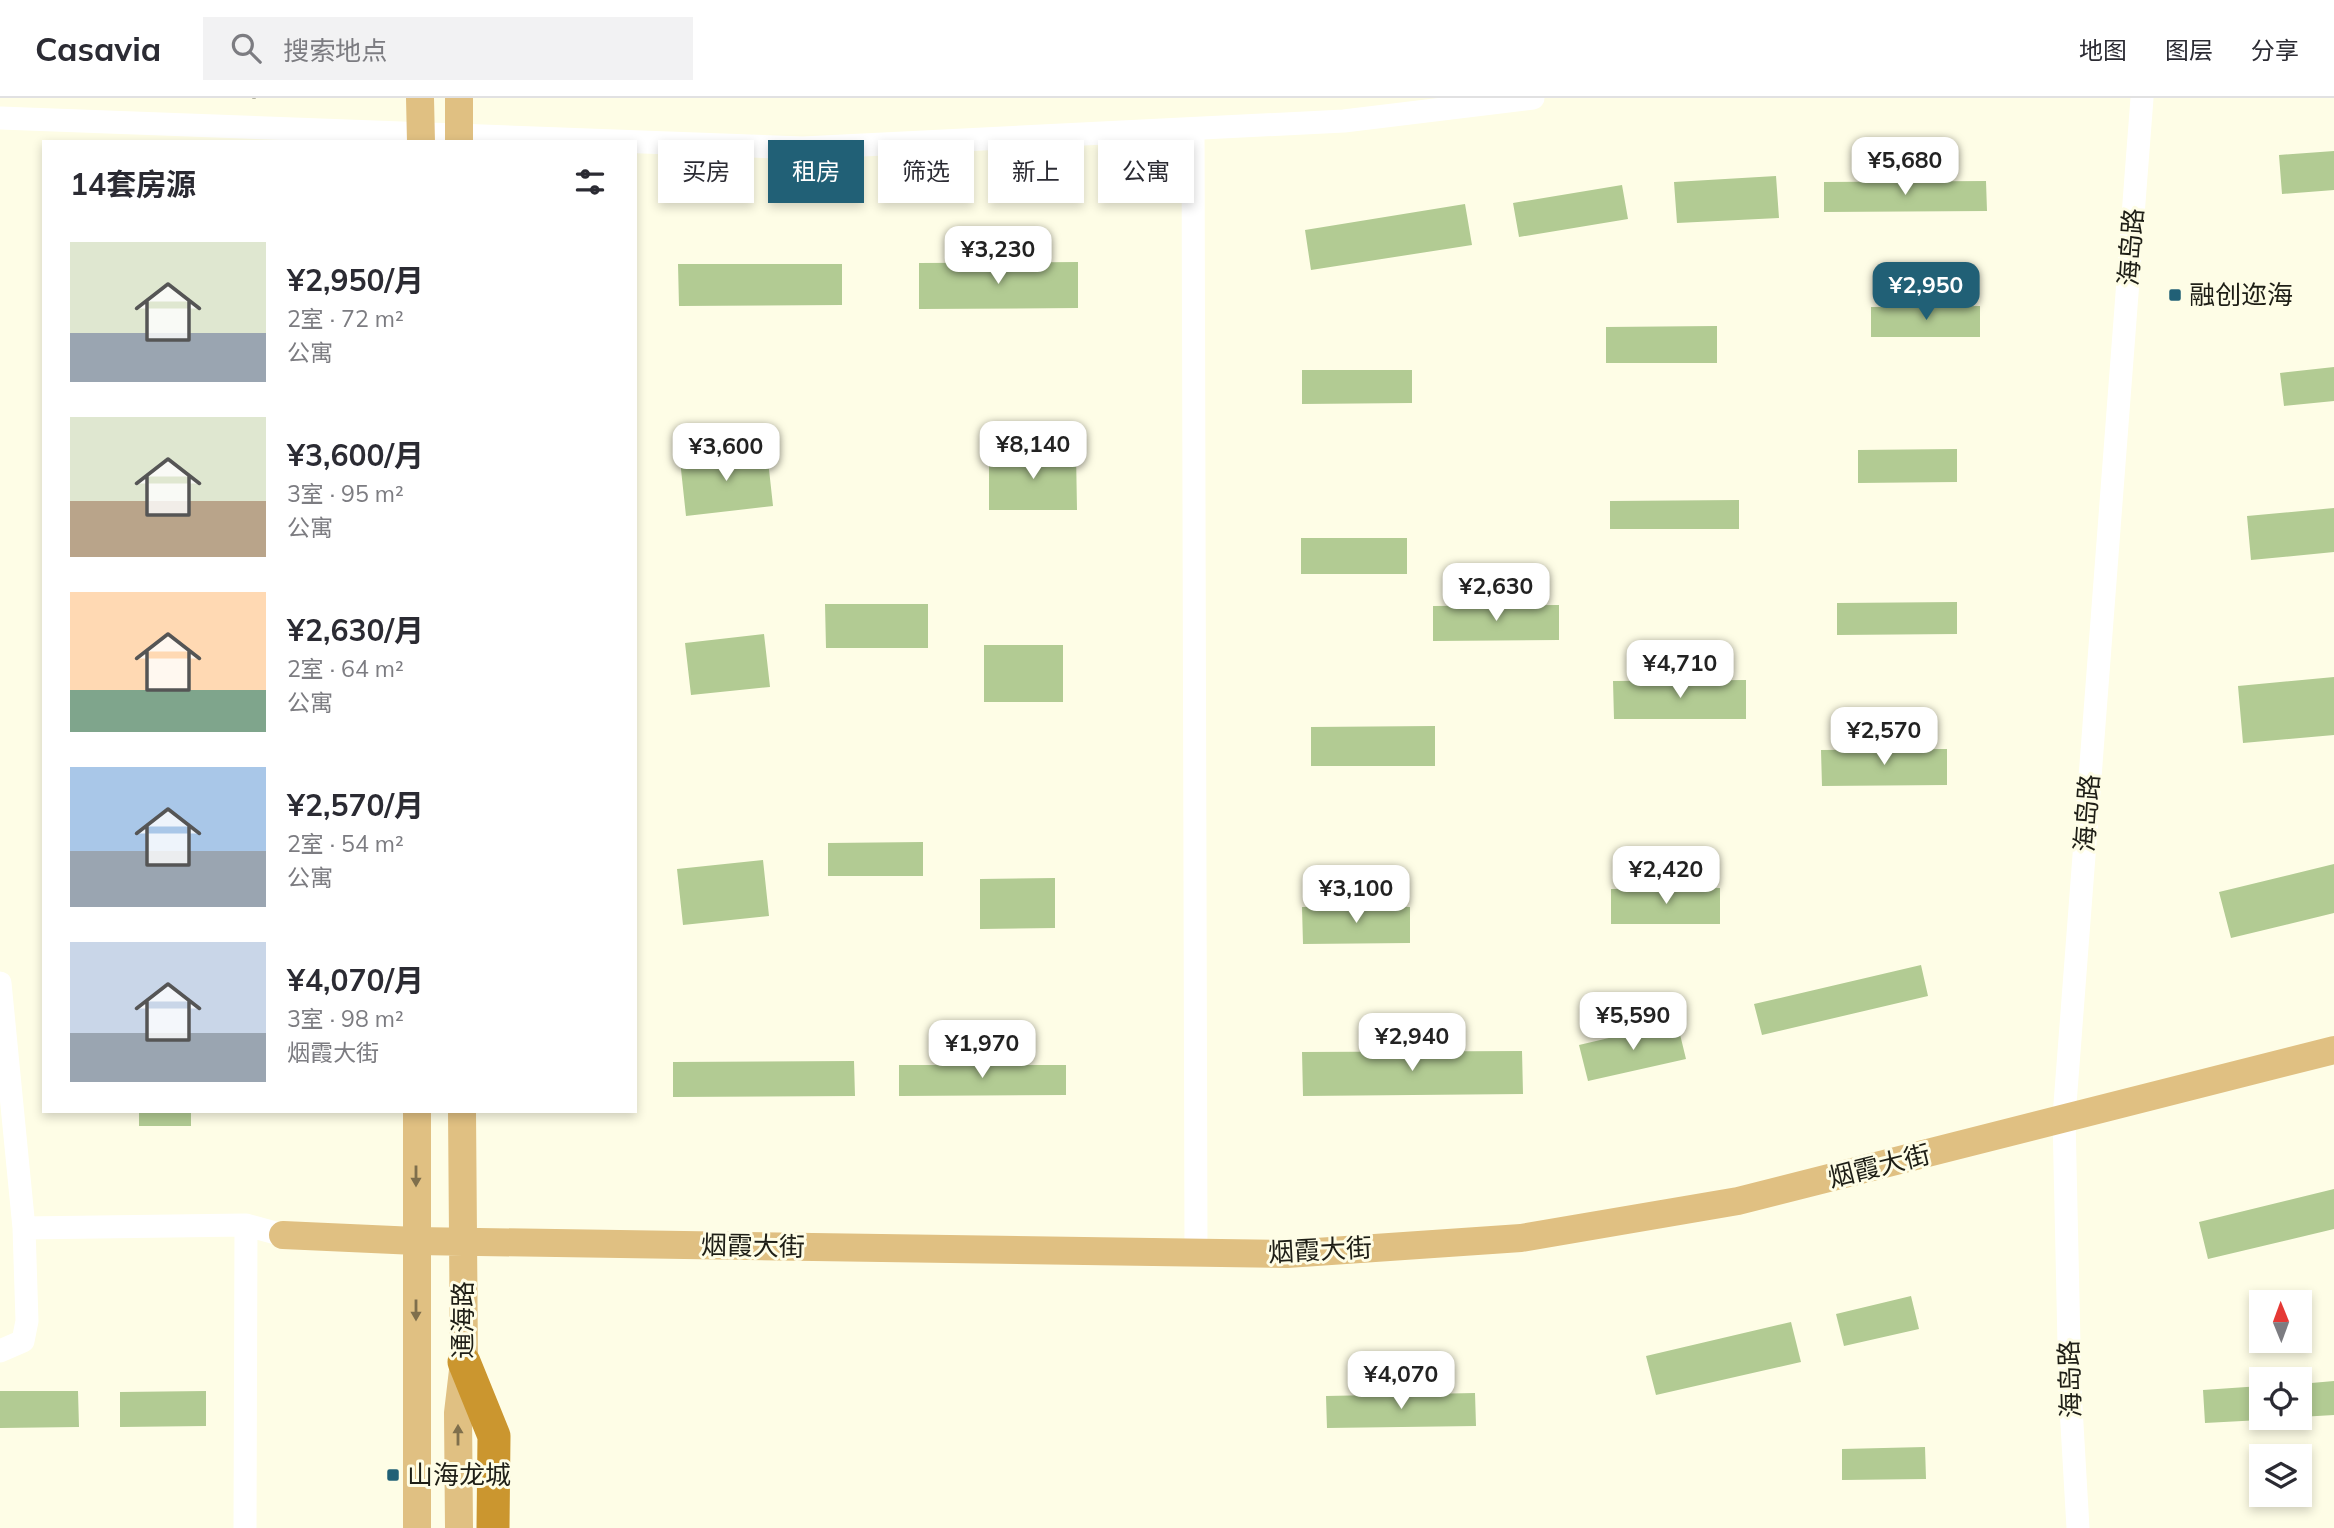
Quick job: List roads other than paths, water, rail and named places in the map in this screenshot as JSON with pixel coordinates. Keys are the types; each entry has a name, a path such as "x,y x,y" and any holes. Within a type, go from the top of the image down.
{"highway":[{"path":"464,1362 494,1436 493,1528"}],"main road":[{"path":"420,98 421,138"},
{"path":"458,138 459,98"},
{"name":"烟霞大街","path":"283,1235 416,1241 1287,1254 1521,1238 1738,1201 2334,1050"},
{"name":"通海路","path":"416,1113 417,1528"},
{"name":"通海路","path":"459,1528 458,1413 464,1362 462,1113"}],"street":[{"path":"637,143 803,148 1193,130 1344,121 1533,98"},
{"name":"海岛路","path":"2078,1528 2070,1390 2064,1117 2142,98"},
{"path":"0,118 421,138 527,140"},
{"path":"1193,130 1196,1252"},
{"path":"0,983 24,1228 26,1332 17,1346 0,1351"},
{"path":"24,1228 246,1225 283,1235"},
{"path":"245,1528 246,1225"}],"place":[{"name":"融创迩海","path":"2175,295"},
{"name":"山海龙城","path":"393,1475"}]}
